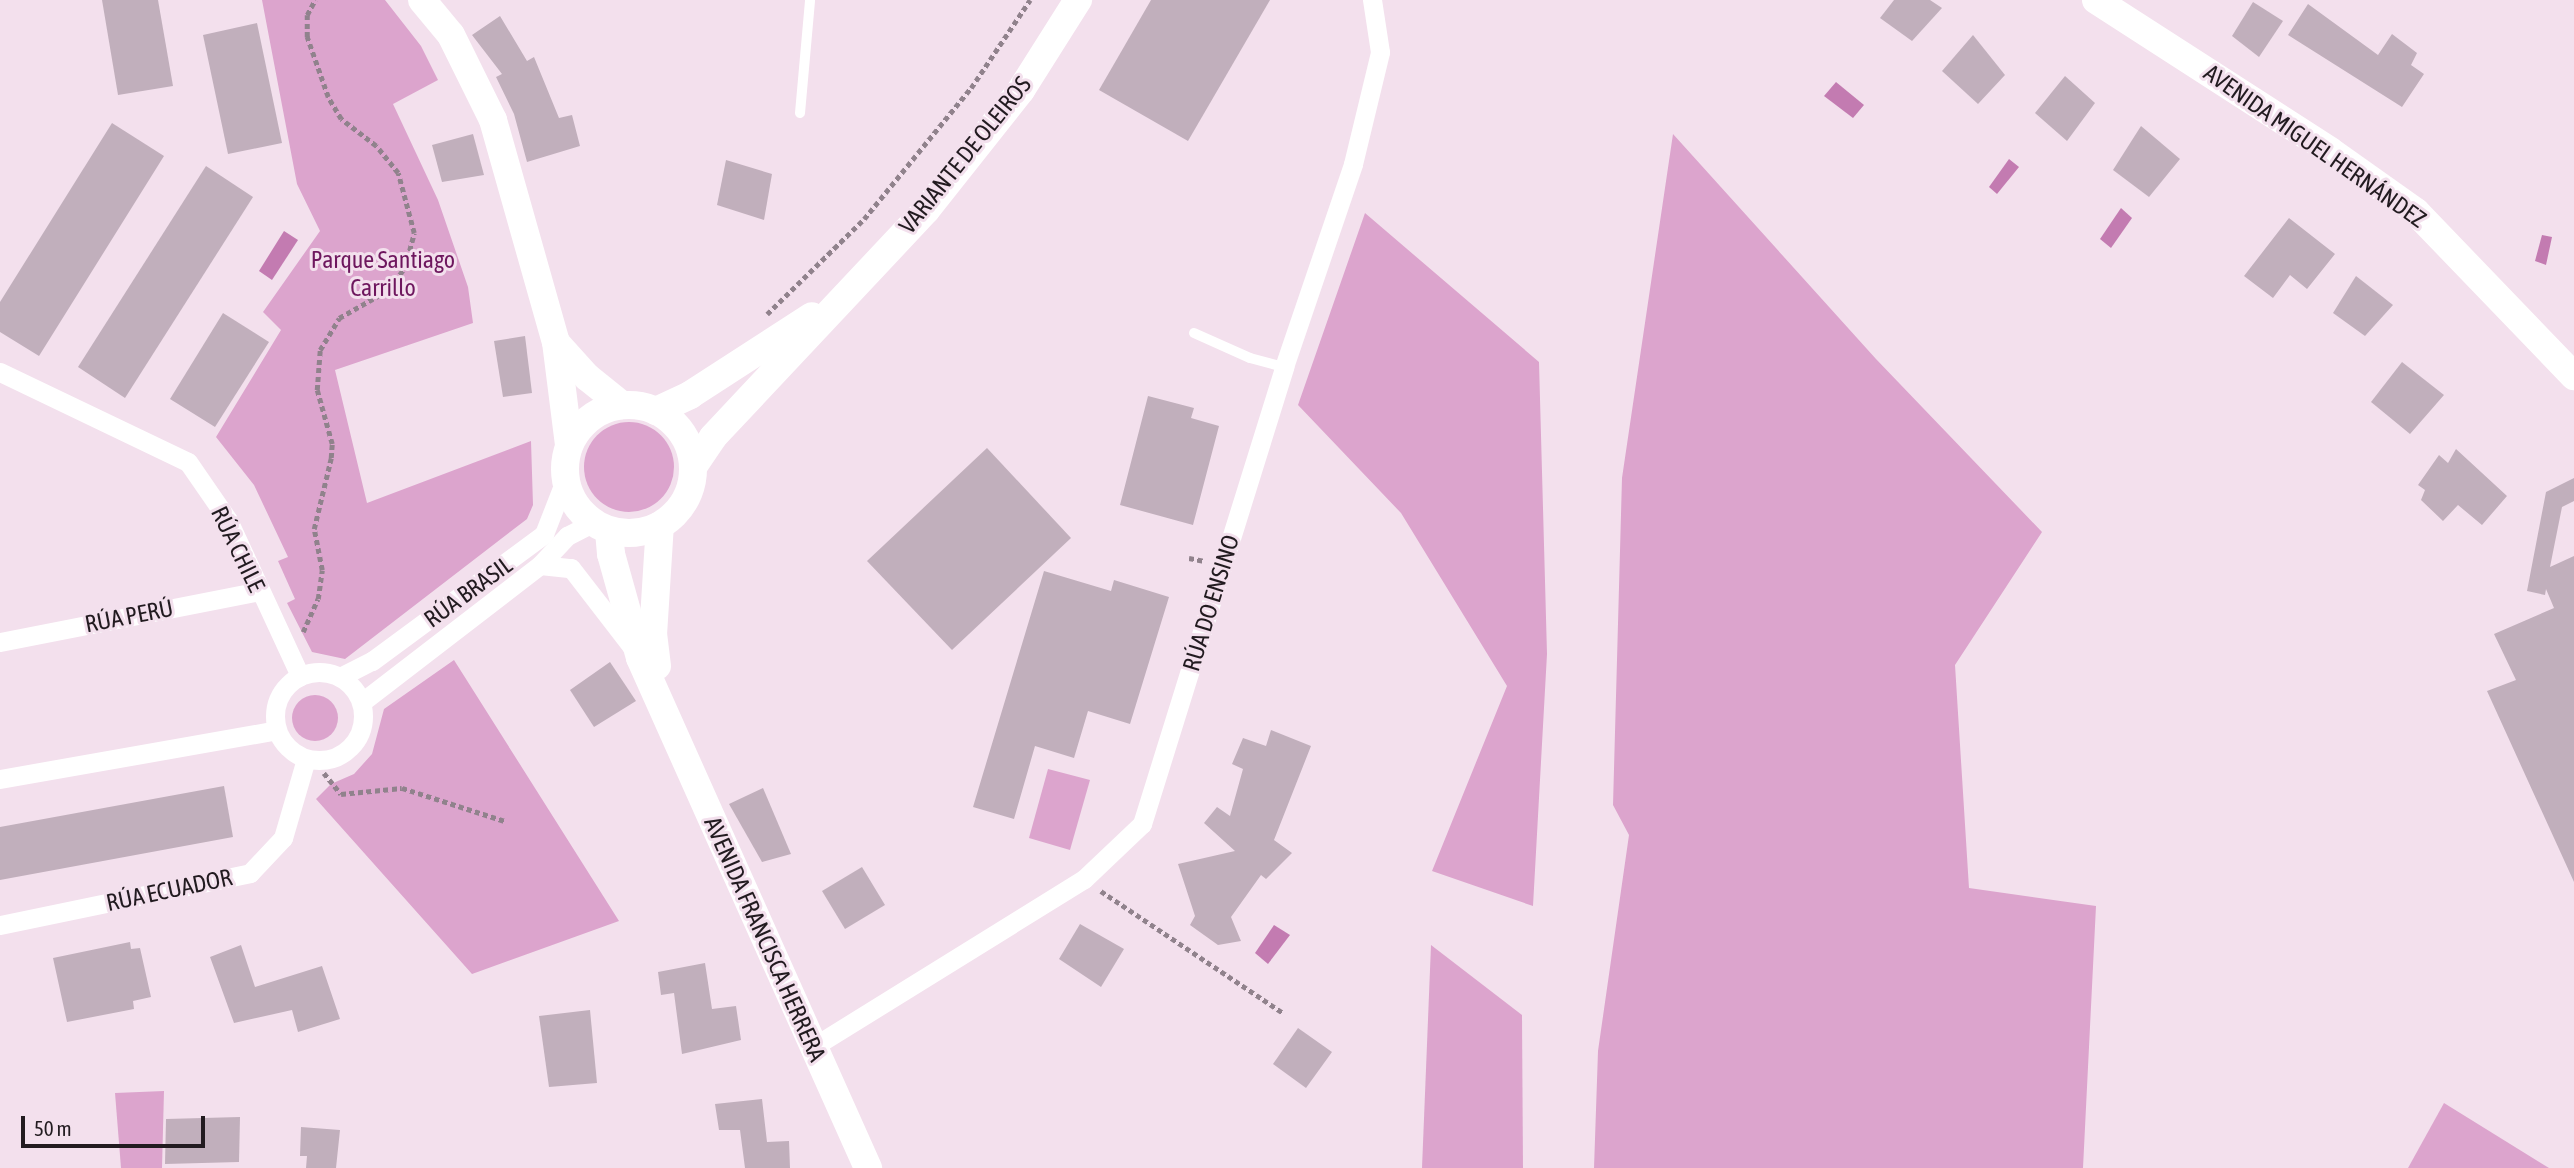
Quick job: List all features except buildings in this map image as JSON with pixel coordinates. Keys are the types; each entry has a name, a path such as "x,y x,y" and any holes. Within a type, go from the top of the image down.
{"street":[{"path":"422,0 451,35 493,120 556,342 569,445 565,480 580,511 601,527 644,532 660,525 685,501 693,467 682,433 656,411 622,405 587,377 556,342"},
{"name":"VARIANTE DE OLEIROS","path":"693,467 713,438 839,300 926,210 1021,90 1078,0"},
{"name":"RÚA DO ENSINO","path":"813,1047 1084,879 1142,824 1284,367 1353,164 1380,52 1372,0"},
{"name":"AVENIDA MIGUEL HERNÁNDEZ","path":"2096,0 2308,136 2416,212 2574,376"},
{"name":"VARIANTE DE OLEIROS","path":"656,411 690,396 839,300"},
{"name":"RÚA CHILE","path":"0,372 188,462 228,520 300,676"},
{"path":"569,445 590,417 622,405"},
{"name":"RÚA BRASIL","path":"340,677 372,661 544,534 565,480"},
{"name":"AVENIDA FRANCISCA HERRERA","path":"660,525 653,635 662,710"},
{"name":"RÚA BRASIL","path":"362,702 540,565 567,536 601,527"},
{"name":"AVENIDA FRANCISCA HERRERA","path":"601,527 640,657 662,710 868,1168"},
{"name":"AVENIDA FRANCISCA HERRERA","path":"540,565 571,568 640,657"},
{"name":"RÚA PERÚ","path":"0,642 259,591"},
{"path":"313,672 340,677 362,702 362,730 355,744 331,760 311,760 288,748 277,730 276,705 289,683 313,672"},
{"path":"0,779 277,730"},
{"name":"RÚA ECUADOR","path":"0,925 250,873 283,838 311,760"}],"lane":[{"path":"800,113 810,0"},
{"path":"1194,332 1250,358 1284,367"}],"path":[{"path":"296,636 309,624 318,599 322,570 314,529 332,444 317,390 320,350 339,318 390,289 405,267 414,233 398,173 376,146 341,119 328,97 305,25 315,0"},
{"path":"780,336 766,312 863,219 971,88 1030,0"},
{"path":"311,760 341,794 402,788 505,821"},
{"path":"1084,879 1283,1013"}],"green space":[{"name":"Parque Santiago Carrillo","path":"262,0 385,0 421,46 438,80 393,104 438,200 468,287 473,323 335,370 367,503 531,441 533,505 527,519 345,659 312,652 287,603 295,599 278,561 288,557 254,485 216,437 281,330 263,312 320,231 297,184"},
{"path":"1673,134 1876,359 2042,532 1955,665 1969,888 2096,906 2083,1168 1594,1168 1598,1051 1629,835 1613,805 1622,478"},
{"path":"1365,213 1539,362 1547,654 1533,906 1432,871 1507,686 1401,513 1298,405"},
{"path":"629,422 646,425 661,435 671,450 674,467 671,484 661,499 646,509 629,512 612,509 597,499 587,484 584,467 587,450 597,435 612,425"},
{"path":"454,660 619,921 472,974 316,799 331,784 354,774 372,754 384,709"},
{"path":"315,695 331,702 338,718 331,734 315,741 299,734 292,718 299,702"},
{"path":"1048,769 1090,780 1070,850 1029,838"},
{"path":"1431,945 1522,1015 1523,1168 1422,1168"},
{"path":"164,1091 162,1168 121,1168 115,1093"},
{"path":"2444,1103 2549,1168 2408,1168"}],"shaded area":[{"path":"1836,82 1864,105 1853,118 1824,96"},
{"path":"2009,159 2019,167 1997,194 1989,187"},
{"path":"2121,208 2132,218 2111,248 2100,239"},
{"path":"284,231 298,240 272,280 259,271"},
{"path":"2542,235 2552,237 2546,265 2535,261"},
{"path":"1274,925 1290,935 1268,964 1255,953"}]}
